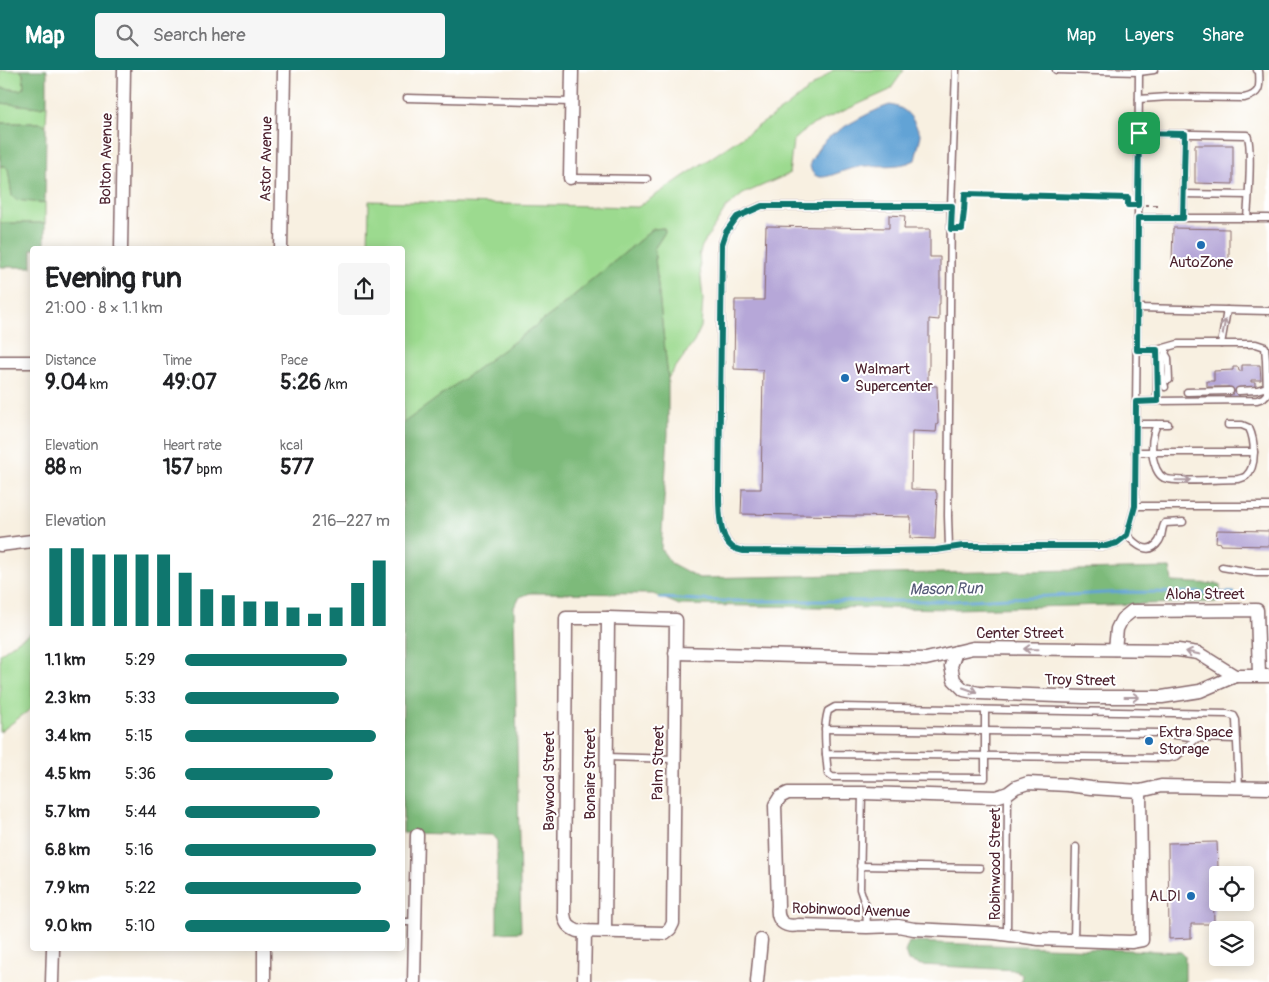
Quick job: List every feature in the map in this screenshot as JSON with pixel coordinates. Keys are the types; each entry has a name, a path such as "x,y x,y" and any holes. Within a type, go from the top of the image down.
{"street":[{"name":"Bolton Avenue","path":"121,246 124,70"},
{"name":"Astor Avenue","path":"281,246 284,70"},
{"path":"570,178 572,70"},
{"path":"0,362 30,362"},
{"path":"0,545 30,541"},
{"name":"Aloha Street","path":"1115,649 1117,629 1122,619 1132,611 1257,610 1264,676"},
{"name":"Palm Street","path":"566,618 676,620 673,923 665,933 659,934 584,930"},
{"name":"Baywood Street","path":"566,618 564,914 565,922 570,928 577,931 584,930"},
{"name":"Bonaire Street","path":"606,931 608,618"},
{"name":"Center Street","path":"676,653 926,659 973,648 1178,650 1198,653 1235,676"},
{"name":"Troy Street","path":"956,652 951,666 954,680 964,690 979,694 1162,697 1200,691 1235,676"},
{"path":"1235,676 1264,676"},
{"name":"Robinwood Avenue","path":"1140,791 1142,940 1131,942 1039,940 995,933 914,930 898,926 792,926 785,924 777,913 775,805 780,797 788,793 996,796 1008,793 1016,787 1028,783 1140,791 1161,786 1269,788"},
{"path":"414,982 409,922 417,835"},
{"path":"584,930 584,982"},
{"path":"757,982 760,940"},
{"path":"52,982 53,951"},
{"path":"264,951 264,982"}],"lane":[{"path":"949,547 951,229 956,70"},
{"path":"1056,70 1139,72 1154,70"},
{"path":"1139,99 1169,97 1244,98 1252,96 1257,92 1258,70"},
{"path":"952,206 762,206 737,217 726,232 722,244 719,517 723,534 730,546 743,551 847,552 936,550 963,546 1106,546 1117,543 1127,535 1135,506 1139,72"},
{"path":"407,98 571,102"},
{"path":"1139,133 1247,135 1250,150 1247,218"},
{"path":"1183,218 1185,134"},
{"path":"570,178 647,179"},
{"path":"1184,194 1248,195"},
{"path":"1138,218 1269,218"},
{"path":"1137,308 1269,312"},
{"path":"1221,344 1227,310"},
{"path":"1136,402 1257,400 1267,394 1265,348 1256,344 1178,344 1166,350 1137,350"},
{"path":"1157,350 1158,401"},
{"path":"1166,350 1169,380"},
{"path":"1165,387 1162,359 1166,350"},
{"path":"1239,394 1267,387"},
{"path":"1187,395 1230,394"},
{"path":"1136,424 1168,424"},
{"path":"1157,424 1152,442 1156,470 1163,478 1174,480 1238,479 1246,476 1252,466 1254,452 1253,435 1250,428 1242,425 1228,425"},
{"path":"1136,452 1254,452"},
{"path":"1135,506 1269,506"},
{"path":"1127,535 1136,544 1146,548 1154,547 1160,540 1162,527 1165,523 1183,522"},
{"path":"1222,567 1257,573 1269,573"},
{"path":"985,710 985,778 832,777 828,774 826,717 828,711 835,707 1227,714 1234,716 1236,720 1239,788"},
{"path":"825,729 1160,734 1197,738 1237,739"},
{"path":"826,754 1169,758 1178,756 1197,738"},
{"path":"607,757 674,759"},
{"path":"862,793 860,888 866,908 867,927"},
{"name":"Robinwood Street","path":"1007,935 1008,793"},
{"path":"1074,940 1076,847"},
{"name":"Robinwood Street","path":"860,866 980,868"}],"path":[{"path":"951,229 962,229 965,194 1128,198 1128,205 1158,205"}],"green space":[{"path":"0,70 20,70 23,74 24,87 20,90 0,88"},
{"path":"20,70 47,70 47,105 40,107 0,103 0,88 20,90 24,87 23,74"},
{"path":"833,70 904,70 890,90 810,126 793,141 789,174 743,194 726,208 702,246 699,256 703,299 701,327 694,342 668,378 654,249 665,232 664,228 653,229 553,313 405,423 405,246 368,246 369,201 638,207 785,108"},
{"path":"0,103 40,107 47,105 46,126 42,123 0,123"},
{"path":"0,123 42,123 46,126 45,202 16,200 12,196 8,169 5,166 0,166"},
{"path":"0,166 8,168 12,196 40,203 45,202 45,223 0,223"},
{"path":"0,223 45,223 45,246 30,246 30,267 0,267"},
{"path":"664,228 665,232 654,249 668,378 668,434 661,549 671,563 699,578 1170,568 1172,582 1220,584 1220,602 957,609 679,605 653,594 530,593 520,597 514,607 521,932 497,933 497,841 492,835 405,833 405,422 553,313 653,229"},
{"path":"30,633 30,710 0,732 0,654"},
{"path":"909,942 1181,952 1185,956 1185,982 1021,982 1022,975 1016,970 921,965 908,961 905,952"}],"water":[{"path":"890,105 906,112 921,135 915,160 897,165 861,166 823,177 813,174 810,163 828,138 855,121"}],"building":[{"path":"1195,145 1233,145 1233,184 1195,183"},
{"name":"Walmart Supercenter","path":"889,215 905,216 904,229 930,229 930,257 940,257 939,320 929,319 928,370 928,386 937,386 938,424 936,432 912,431 911,489 936,490 935,539 910,538 911,517 741,514 742,489 761,489 763,370 734,369 735,300 764,300 766,226 889,228"},
{"name":"AutoZone","path":"1173,228 1229,229 1229,270 1221,261 1172,260"},
{"path":"1242,365 1260,365 1261,380 1251,380 1251,382 1255,382 1255,388 1239,388 1239,398 1230,399 1229,387 1207,387 1207,381 1214,381 1214,371 1233,370 1233,367 1238,367 1239,371 1242,371"},
{"path":"1217,530 1269,531 1269,546 1220,545 1221,543 1216,542"},
{"name":"ALDI","path":"1217,842 1218,866 1209,866 1209,911 1214,911 1214,921 1209,921 1209,924 1191,924 1191,938 1169,939 1168,843"}],"waterway":[{"name":"Mason Run","path":"659,598 722,601 952,601 1126,592 1234,593"}],"place":[{"name":"AutoZone","path":"1201,245"},
{"name":"Walmart Supercenter","path":"845,378"},
{"name":"Extra Space Storage","path":"1149,741"},
{"name":"ALDI","path":"1191,896"}],"route":[{"path":"1139,133 1185,134 1183,218 1138,218 1137,350 1157,350 1158,401 1136,402 1135,506 1127,535 1117,543 1106,546 963,546 936,550 847,552 743,551 730,546 723,534 719,517 722,244 726,232 737,217 762,206 952,206 951,229 962,229 965,194 1128,198 1128,205 1138,205 1139,133"}]}
